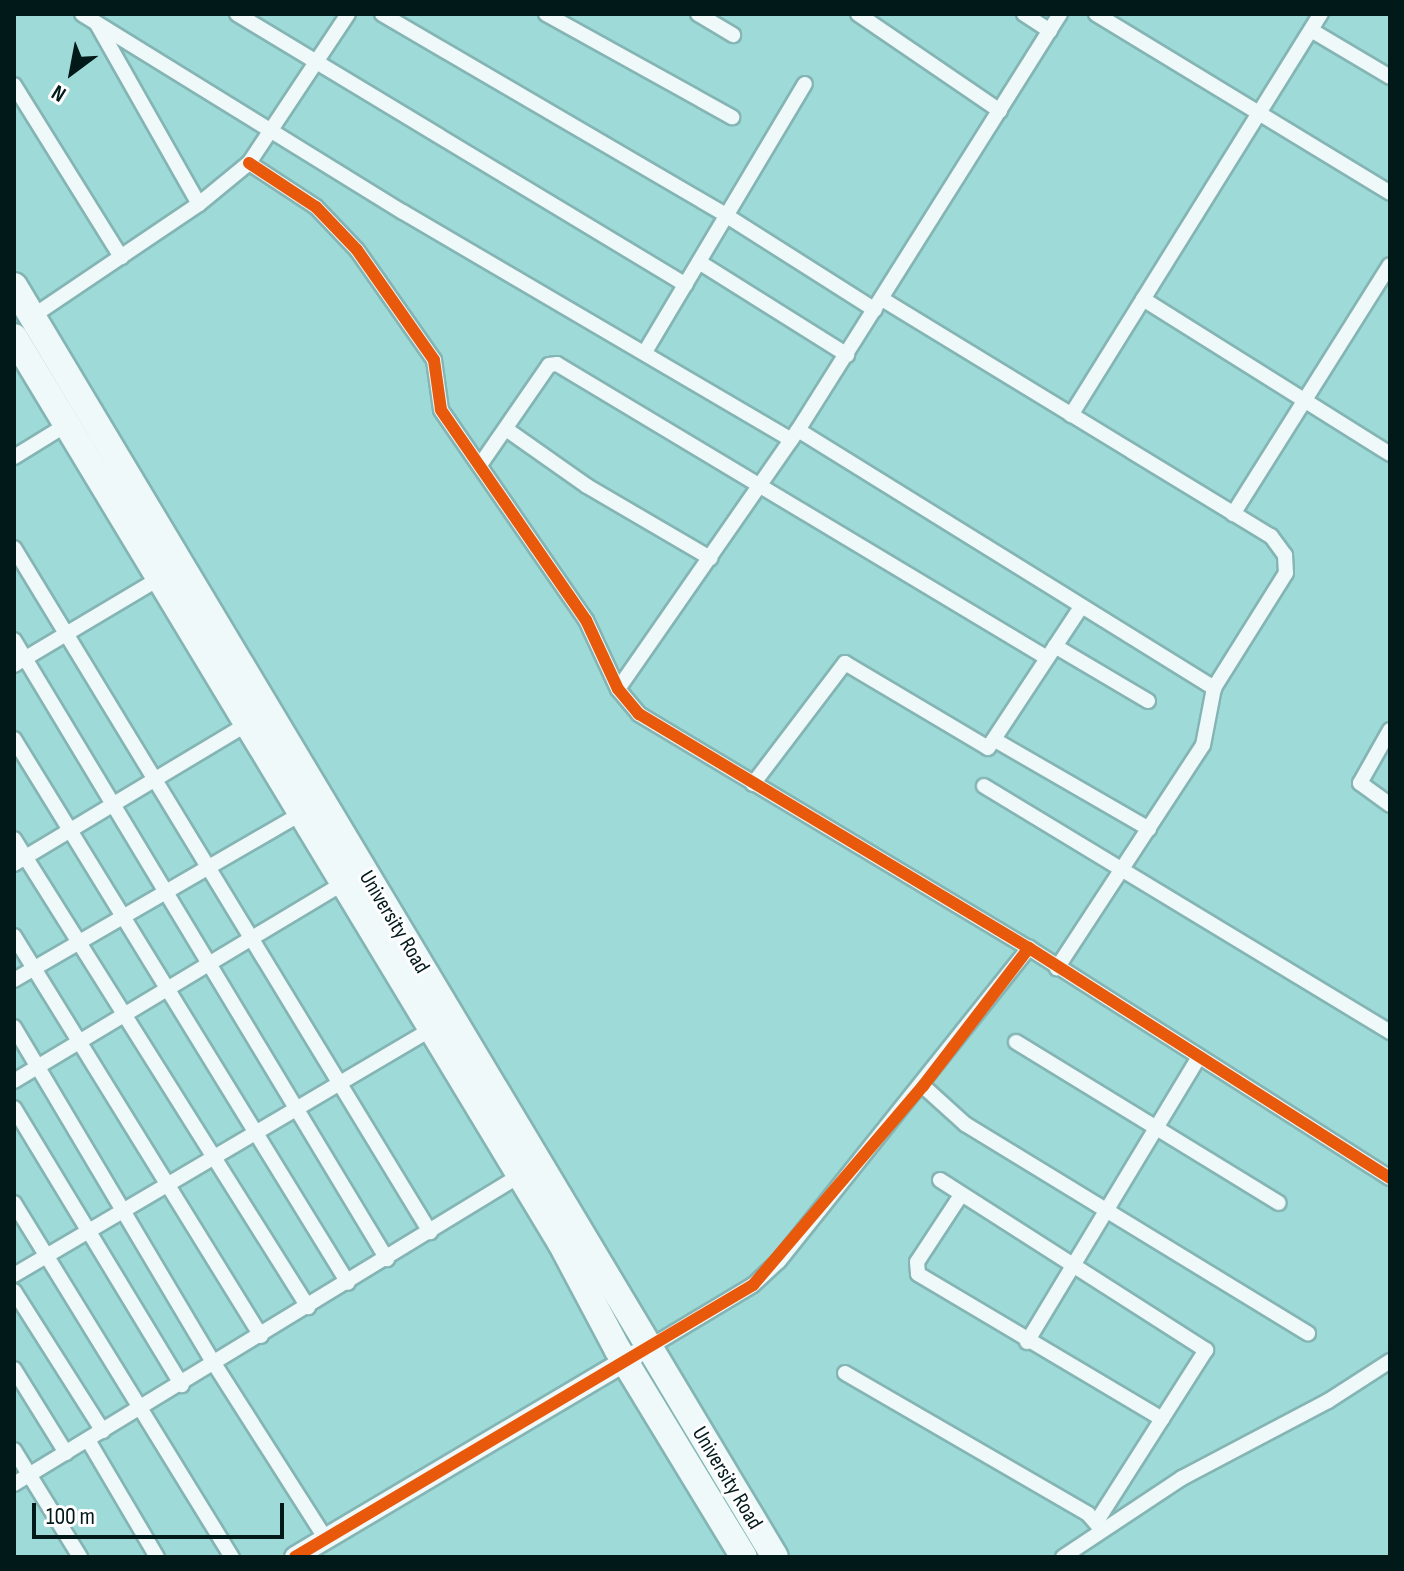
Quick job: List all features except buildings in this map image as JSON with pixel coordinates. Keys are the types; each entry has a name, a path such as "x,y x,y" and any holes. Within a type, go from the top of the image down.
{"highway":[{"name":"University Road","path":"14,286 313,807 636,1354 744,1557"},
{"name":"University Road","path":"14,337 249,723 313,807 345,882 442,1024"},
{"name":"University Road","path":"636,1354 775,1557"}],"street":[{"path":"237,14 686,285"},
{"path":"33,316 199,204 249,163 318,64 348,14"},
{"path":"382,14 1071,415 1271,536 1285,555 1286,573 1214,688 1208,736 1057,968"},
{"path":"546,14 732,117"},
{"path":"698,14 733,35"},
{"path":"858,14 1000,111"},
{"path":"1024,14 1050,31"},
{"path":"618,689 795,435 1060,14"},
{"path":"1096,14 1390,193"},
{"path":"1071,415 1321,14"},
{"path":"89,18 645,352 795,435 1214,688"},
{"path":"89,18 199,204"},
{"path":"1311,30 1390,77"},
{"path":"645,352 805,84"},
{"path":"14,85 121,257"},
{"path":"249,163 316,207 357,250 434,360 438,403 586,620 618,689 639,714 1029,948 1390,1178"},
{"path":"699,262 847,355"},
{"path":"1233,514 1390,265"},
{"path":"1143,299 1390,454"},
{"path":"480,465 549,365 557,364 1051,652 1148,701"},
{"path":"14,457 66,425"},
{"path":"506,429 587,486 710,558"},
{"path":"14,548 430,1232"},
{"path":"20,662 160,578"},
{"path":"753,784 845,663 977,746 988,748 1081,607"},
{"path":"14,640 20,662 210,963 293,1107 387,1259"},
{"path":"20,861 249,723"},
{"path":"1390,730 1360,783 1390,805"},
{"path":"14,739 251,1131 348,1283"},
{"path":"995,740 1149,829"},
{"path":"984,786 1390,1032"},
{"path":"14,980 313,807"},
{"path":"14,839 20,861 78,943 209,1156 308,1307"},
{"path":"14,1081 345,882"},
{"path":"14,936 261,1336"},
{"path":"295,1557 753,1285 771,1269 923,1086 1029,948"},
{"path":"14,1275 251,1131 442,1024"},
{"path":"14,1027 215,1365 326,1539"},
{"path":"1016,1042 1159,1126 1279,1203"},
{"path":"1027,1342 1199,1057"},
{"path":"923,1086 965,1124 1308,1333"},
{"path":"14,1108 182,1385"},
{"path":"14,1484 215,1365 529,1170"},
{"path":"940,1180 1206,1350 1099,1525"},
{"path":"961,1195 915,1268 1027,1342 1162,1419"},
{"path":"14,1203 232,1557"},
{"path":"14,1291 103,1431"},
{"path":"1063,1557 1099,1525 1390,1361"},
{"path":"14,1369 66,1453"},
{"path":"845,1373 1099,1525"},
{"path":"88,1440 157,1557"},
{"path":"14,1450 80,1557"}],"cycle path":[{"path":"249,163 316,207 357,250 434,360 441,410 586,620 618,689 639,714 1029,948 1390,1178"},
{"path":"295,1557 753,1285 923,1086 1029,948"}]}
